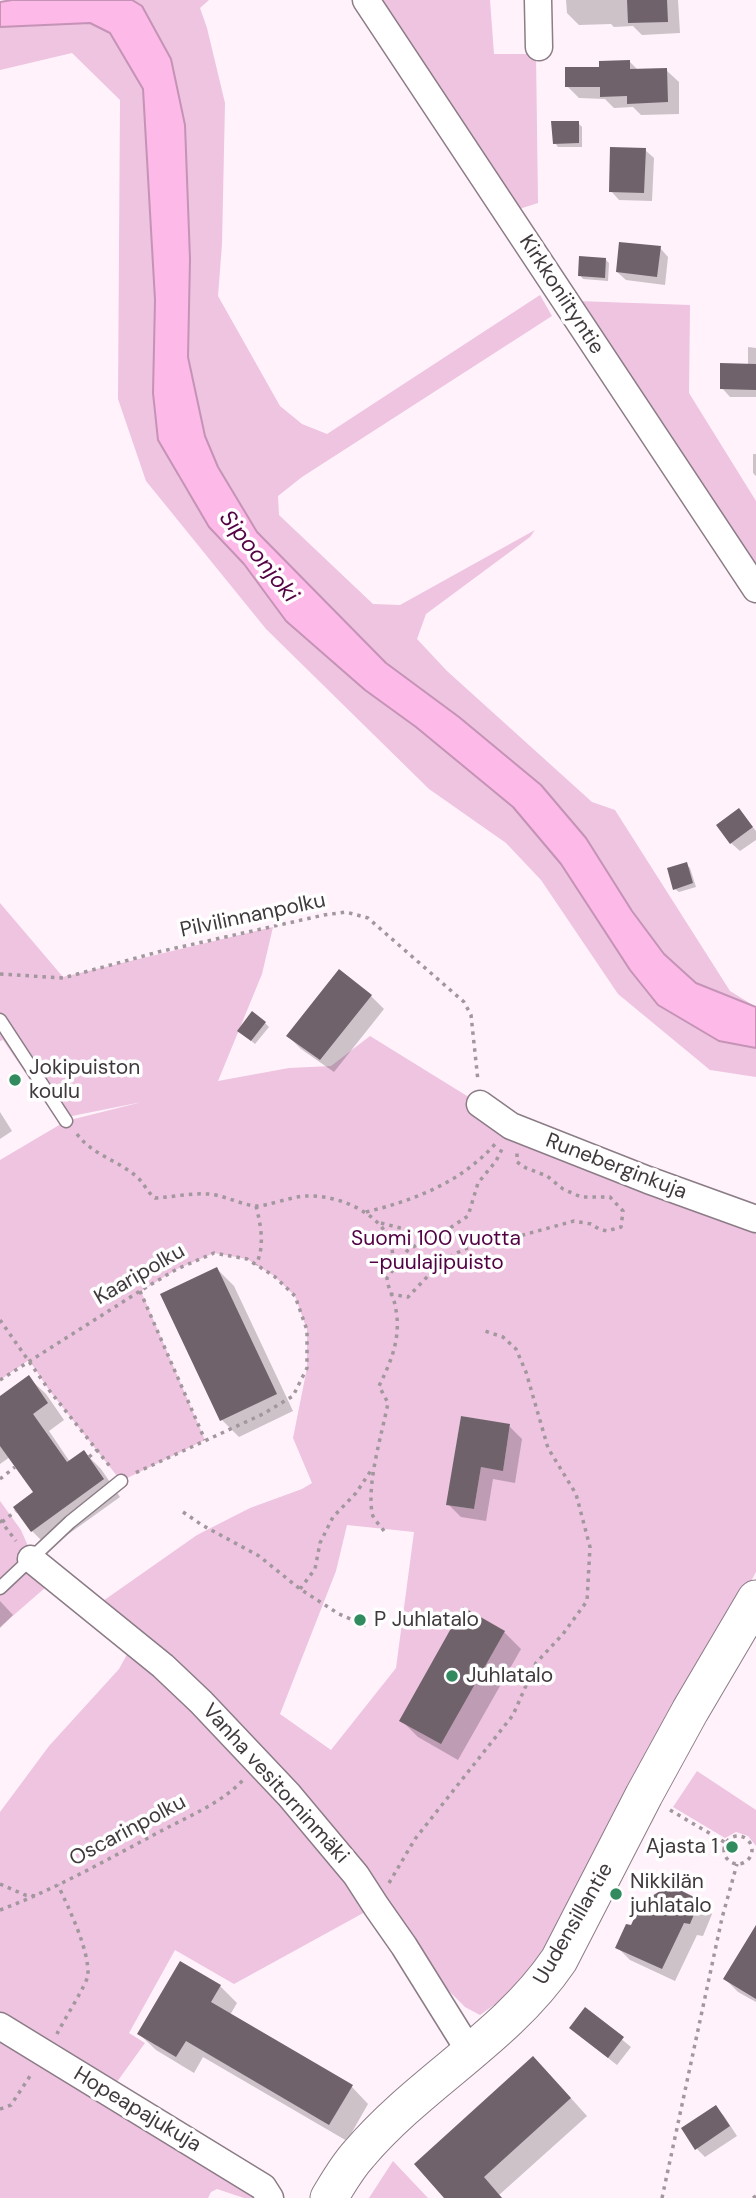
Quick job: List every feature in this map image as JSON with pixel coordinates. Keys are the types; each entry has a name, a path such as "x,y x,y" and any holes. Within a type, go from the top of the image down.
{"street":[{"name":"Kirkkoniityntie","path":"366,0 756,589"},
{"path":"538,0 539,47"},
{"name":"Runeberginkuja","path":"480,1104 511,1126 756,1219"},
{"name":"Vanha vesitorninmäki","path":"31,1559 163,1666 260,1762 356,1875 470,2052"},
{"name":"Uudensillantie","path":"329,2198 358,2154 417,2096 503,2025 529,1999 559,1959 644,1795 756,1599"},
{"name":"Hopeapajukuja","path":"0,2026 263,2187 270,2198"}],"lane":[{"path":"0,1020 66,1121"},
{"path":"0,1588 70,1522 121,1481"}],"path":[{"name":"Pilvilinnanpolku","path":"0,974 63,978 158,952 346,912 368,918 464,1002 471,1015 480,1104"},
{"path":"66,1121 82,1141 138,1177 155,1198 208,1194 256,1206 306,1196 327,1197 366,1212 379,1222 389,1235 394,1260 387,1278 396,1308 397,1337 391,1360 379,1386 388,1403 374,1467 372,1515 384,1531"},
{"path":"366,1212 402,1203 450,1181 481,1160 511,1126"},
{"path":"387,1278 407,1251 468,1216 478,1184 496,1161 511,1126"},
{"path":"390,1294 408,1297 444,1259 486,1238 523,1234 574,1221 607,1231 621,1227 623,1211 610,1197 580,1197 563,1189 547,1176 517,1162 517,1147 511,1126"},
{"path":"256,1206 261,1223 262,1253 256,1265"},
{"path":"379,1222 430,1236"},
{"name":"Kaaripolku","path":"0,1380 177,1269 214,1253 247,1259 274,1276 295,1296 307,1330 307,1368 293,1396 263,1414 121,1481"},
{"path":"140,1291 205,1440"},
{"path":"0,1320 49,1390 121,1481"},
{"path":"376,1906 415,1839 513,1715 536,1663 563,1634 587,1601 590,1547 576,1494 548,1448 526,1372 516,1349 503,1338 485,1331"},
{"path":"43,1395 49,1390"},
{"path":"89,1457 97,1450"},
{"path":"0,1479 15,1467"},
{"path":"300,1589 315,1569 320,1543 333,1517 356,1493 374,1467"},
{"path":"2,1522 16,1511"},
{"path":"183,1512 259,1556 300,1589 339,1614 369,1627"},
{"name":"Oscarinpolku","path":"0,1910 38,1896 216,1802 234,1789 260,1762"},
{"path":"667,1808 726,1843"},
{"path":"735,1836 748,1839 753,1848 751,1857 744,1863 730,1862 725,1854 726,1843 735,1836"},
{"path":"751,1857 756,1860"},
{"path":"662,2198 722,1918 737,1864"},
{"path":"0,1884 25,1895 38,1896"},
{"path":"0,2109 11,2105 88,1977 83,1948 58,1885"}],"green space":[{"path":"132,0 209,0 200,8 225,103 222,244 218,296 280,406 302,424 327,434 540,295 552,316 302,477 278,496 279,515 373,604 400,605 535,530 530,537 426,614 417,639 447,671 592,802 615,810 730,991 756,1007 696,983 664,954 541,785 459,717 386,663 257,532 218,466 205,437 188,357 190,259 185,125 171,59 142,6"},
{"path":"382,0 490,0 494,54 536,54 538,203 516,210"},
{"path":"90,23 110,33 143,89 155,300 153,393 178,476 209,527 365,690 416,727 513,807 561,864 630,970 658,1005 719,1041 756,1048 756,1077 710,1070 618,994 541,880 506,843 429,789 266,629 146,481 118,399 120,100 72,53 0,70 0,27"},
{"path":"577,301 690,305 689,393 756,501 756,577"},
{"name":"Suomi 100 vuotta -puulajipuisto","path":"0,903 63,977 273,927 262,974 218,1081 289,1068 331,1066 370,1036 480,1104 756,1219 756,1572 557,1940 502,2006 494,2005 480,2015 465,2007 404,1946 376,1906 234,1984 175,1950 129,2033 145,2043 109,2093 262,2198 244,2198 217,2189 211,2192 208,2198 0,2198 0,1812 49,1746 119,1669 134,1642 93,1608 197,1535 250,1508 312,1483 293,1438 307,1368 307,1330 295,1296 274,1276 247,1259 214,1253 177,1269 141,1291 205,1440 121,1481 49,1390 29,1360 0,1380 0,1160 66,1121 142,1102 57,1119 3,1040 0,1041","holes":["461,1416 510,1425 503,1470 481,1467 474,1509 447,1505","347,1525 414,1532 396,1668 331,1750 280,1714 336,1571"]},
{"path":"0,1501 21,1530 46,1587 0,1627"},
{"path":"697,1771 756,1810 756,1846 748,1836 736,1832 725,1838 673,1807"},
{"path":"393,2161 428,2198 369,2198"}],"water":[{"name":"Sipoonjoki","path":"132,0 142,6 171,59 185,125 190,259 188,357 205,436 218,467 257,532 386,663 459,717 541,785 586,838 632,911 664,954 696,983 756,1007 756,1048 719,1041 658,1005 630,970 561,864 513,807 416,727 365,690 286,621 244,564 209,527 158,440 153,393 155,300 143,89 110,33 90,23 0,27 0,2"}],"building":[{"path":"627,0 667,0 668,22 628,23"},
{"path":"630,60 630,69 667,68 668,102 627,104 627,96 600,97 600,87 565,87 565,67 599,67 599,61"},
{"path":"551,121 579,121 579,143 553,144"},
{"path":"610,147 646,148 644,193 609,192"},
{"path":"619,242 661,246 657,277 616,272"},
{"path":"579,256 606,258 605,278 578,276"},
{"path":"720,363 756,364 756,390 720,389"},
{"path":"739,808 753,827 730,844 716,825"},
{"path":"687,862 693,883 673,890 667,868"},
{"path":"339,969 372,995 320,1060 286,1036"},
{"path":"252,1011 266,1022 251,1041 237,1031"},
{"path":"217,1267 277,1394 220,1421 160,1294"},
{"path":"29,1375 48,1403 33,1414 67,1462 84,1450 104,1479 31,1532 13,1507 33,1492 0,1446 0,1396"},
{"path":"461,1416 510,1424 503,1471 481,1467 474,1509 446,1505"},
{"name":"Juhlatalo","path":"463,1607 505,1631 441,1744 399,1721"},
{"path":"670,1885 700,1900 690,1924 684,1923 662,1969 615,1948 626,1924 631,1925 642,1902"},
{"path":"756,1925 756,1999 723,1979"},
{"path":"180,1961 221,1985 211,2002 353,2085 329,2125 186,2041 176,2057 137,2034"},
{"path":"585,2007 624,2037 608,2058 569,2028"},
{"path":"533,2056 571,2098 484,2177 502,2198 444,2198 414,2164"},
{"path":"716,2105 730,2126 695,2150 681,2128"}],"place":[{"name":"Jokipuiston koulu","path":"15,1080"},
{"name":"P Juhlatalo","path":"360,1620"},
{"name":"Juhlatalo","path":"452,1676"},
{"name":"Ajasta 1","path":"732,1847"},
{"name":"Nikkilän juhlatalo","path":"616,1894"}]}
